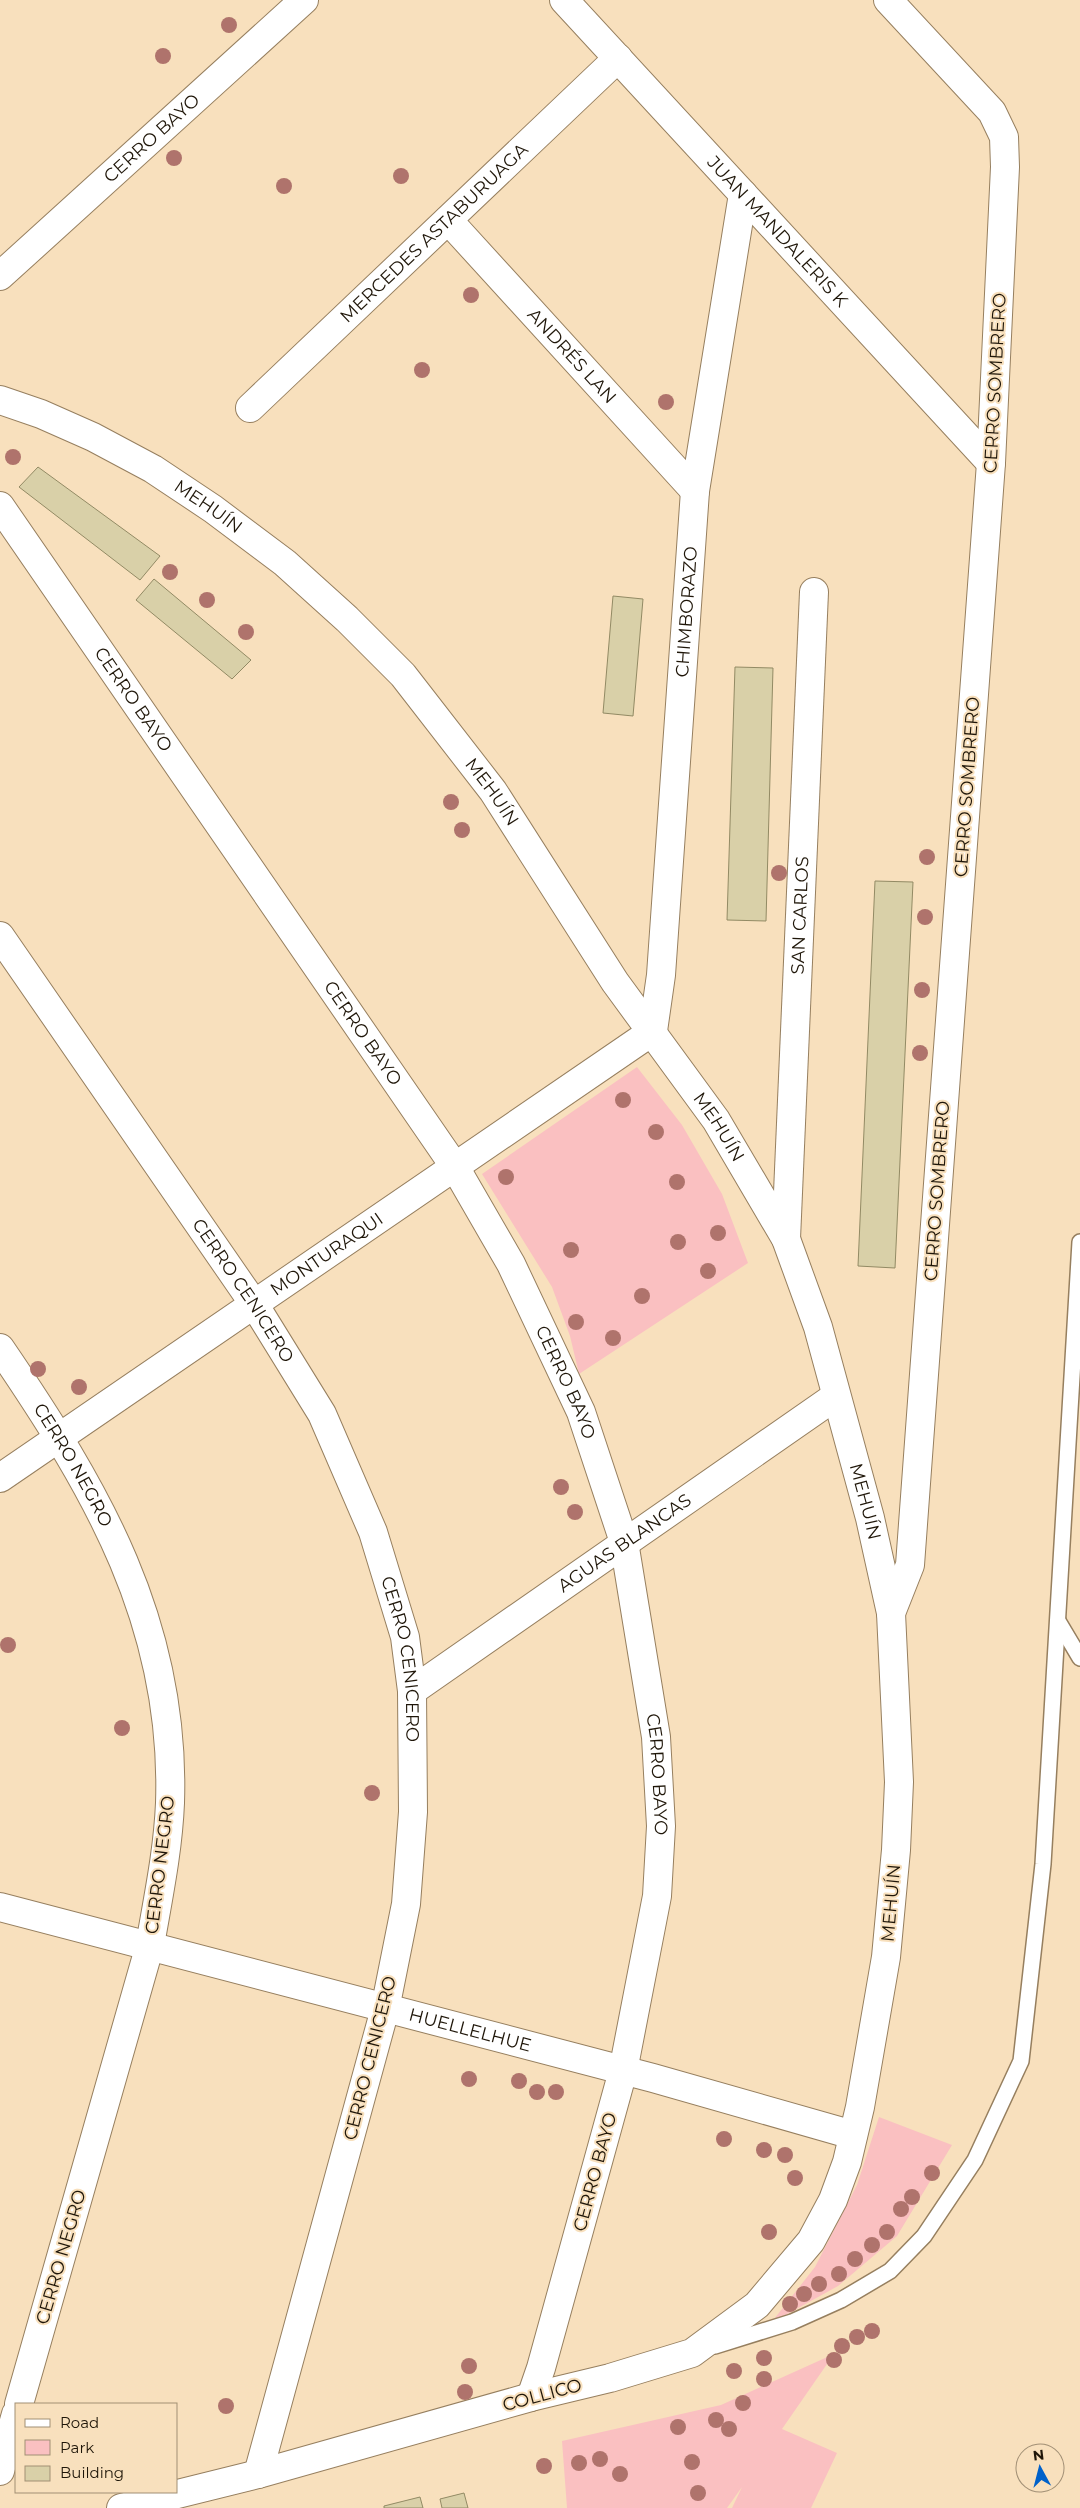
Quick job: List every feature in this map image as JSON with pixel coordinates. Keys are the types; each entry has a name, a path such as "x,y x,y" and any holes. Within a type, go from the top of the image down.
{"street":[{"name":"CERRO BAYO","path":"0,276 304,0"},
{"name":"JUAN MANDALERIS K","path":"564,0 991,463"},
{"name":"CERRO SOMBRERO","path":"888,0 992,112 1004,136 1005,168 991,463 910,1565 890,1613"},
{"name":"MERCEDES ASTABURUAGA","path":"250,408 618,58"},
{"name":"CHIMBORAZO","path":"653,1030 661,975 695,491 743,194"},
{"name":"ANDRÉS LAN","path":"448,220 695,491"},
{"name":"MEHUÍN","path":"0,400 41,414 93,437 153,469 213,509 285,564 347,619 403,675 493,790 615,982 653,1030 716,1120 786,1239 818,1327 870,1518 890,1613 899,1782 896,1850 886,1957 853,2135"},
{"name":"CERRO BAYO","path":"0,506 455,1167 511,1264 581,1412 624,1542 656,1737 660,1826 656,1896 623,2071 541,2368 531,2397"},
{"name":"SAN CARLOS","path":"786,1239 814,592"},
{"name":"CERRO CENICERO","path":"0,936 254,1304 322,1414 373,1532 404,1637 412,1691 413,1812 406,1904 385,2009 258,2474"},
{"name":"MONTURAQUI","path":"0,1478 653,1030"},
{"name":"CERRO NEGRO","path":"0,1348 60,1438 112,1534 139,1596 159,1667 167,1732 170,1802 163,1874 150,1945 19,2403"},
{"name":"AGUAS BLANCAS","path":"412,1691 836,1396"},
{"name":"HUELLELHUE","path":"0,1908 150,1945 623,2071 853,2135"},
{"name":"COLLICO","path":"121,2508 258,2474 531,2397 610,2378 692,2353 756,2305 811,2241 833,2200 847,2162 853,2135"},
{"path":"0,2471 15,2418"}],"lane":[{"path":"692,2353 792,2322 841,2300 890,2270 924,2236 975,2160 1021,2061 1043,1864 1080,1242"},
{"path":"1058,1621 1080,1658"}],"green space":[{"path":"637,1067 682,1125 722,1194 748,1263 579,1374 570,1336 552,1287 482,1174"},
{"path":"879,2117 952,2145 897,2236 838,2286 771,2323 815,2267 857,2185"},
{"path":"834,2354 782,2429 837,2453 811,2508 732,2508 742,2487 727,2508 567,2508 562,2441 721,2405"}],"building":[{"path":"38,467 160,556 140,580 19,487"},
{"path":"154,579 251,660 232,679 136,600"},
{"path":"613,596 643,599 633,716 603,713"},
{"path":"735,667 773,668 766,921 727,920"},
{"path":"875,881 913,882 895,1268 858,1266"},
{"path":"464,2493 468,2508 442,2508 440,2499"},
{"path":"420,2497 423,2508 384,2508 384,2506"}]}
